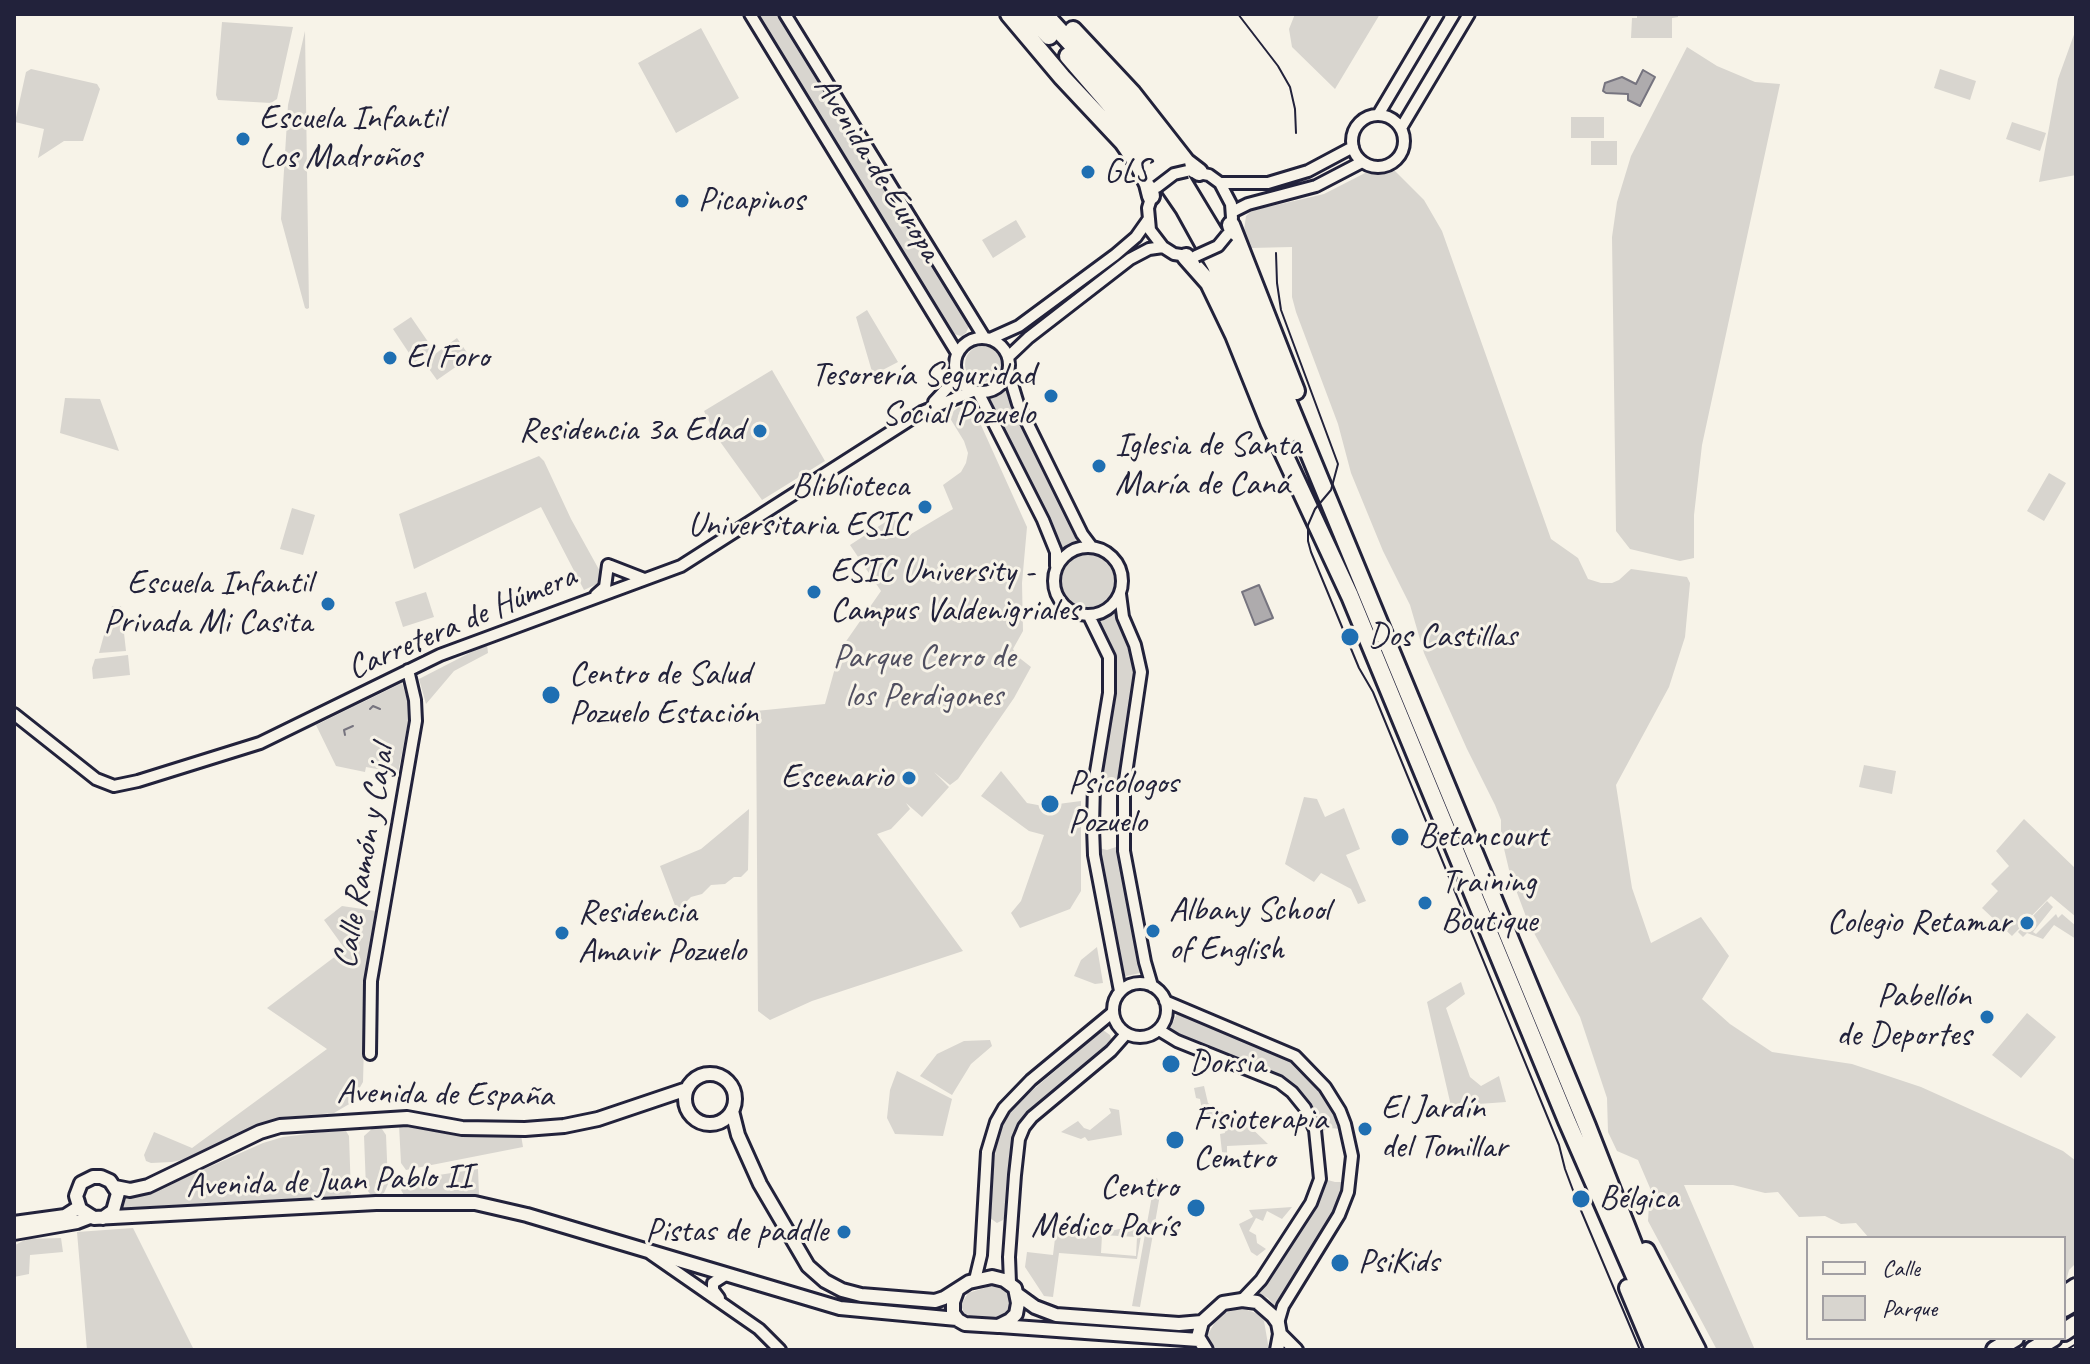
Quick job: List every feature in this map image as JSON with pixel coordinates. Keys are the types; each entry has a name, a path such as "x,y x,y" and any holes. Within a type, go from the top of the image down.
{"highway":[{"path":"1009,14 1123,142 1154,192"},
{"path":"1029,14 1125,122 1184,208 1216,266 1310,484 1395,703"},
{"path":"1044,14 1135,113 1159,145 1228,257 1587,1126 1641,1264 1680,1350"},
{"path":"1058,14 1132,93 1193,172"},
{"path":"1230,224 1409,692"},
{"path":"1191,256 1209,283 1234,335 1269,422 1350,596 1567,1121 1667,1350"},
{"path":"1567,1121 1636,1312 1654,1350"},
{"path":"1587,1126 1647,1254 1697,1350"}],"main road":[{"path":"732,1111 721,1122 701,1122 687,1108 687,1089 692,1082 707,1074 726,1079 734,1093 732,1111 742,1146 760,1184 808,1266 825,1281 842,1290 916,1301 940,1300 975,1280 992,1277 1035,1307 1056,1315 1179,1324 1202,1322"},
{"name":"Avenida de España","path":"115,1187 130,1190 148,1186 260,1132 280,1126 399,1118 421,1119 462,1128 564,1126 598,1119 687,1089"},
{"path":"89,1178 106,1179 115,1187 118,1198 116,1206 96,1217 79,1207 77,1191 89,1178"},
{"name":"Avenida de Juan Pablo II","path":"17,1229 96,1217 376,1203 475,1203 527,1215 840,1308 957,1319"},
{"path":"17,1229 65,1216 79,1207"},
{"path":"1000,1326 1016,1314 1013,1289"},
{"path":"957,1291 952,1307 957,1319 970,1325 1203,1345 1198,1333 1202,1322 1223,1303 1242,1300 1262,1305 1296,1350"},
{"path":"1277,1350 1279,1328"}],"street":[{"name":"Avenida de Europa","path":"750,14 957,353"},
{"name":"Avenida de Europa","path":"785,14 987,338"},
{"path":"1378,115 1438,14"},
{"path":"1401,128 1469,14"},
{"path":"1387,116 1401,128 1405,138 1398,159 1384,167 1362,162 1353,147 1353,134 1359,122 1368,117 1387,116"},
{"path":"1220,183 1268,183 1308,171 1353,147"},
{"path":"1008,357 1130,259 1149,249 1163,247 1191,256 1218,246 1230,224 1248,204 1316,186 1362,162"},
{"path":"1008,371 1000,385 986,392 976,392 965,387 955,371 957,353 968,341 987,338 1019,326 1115,255 1136,237 1148,220 1154,192 1174,174 1193,172 1209,175 1220,183 1227,192 1230,224"},
{"path":"1148,220 1150,230 1163,247"},
{"path":"987,338 1004,349 1017,403 1082,534 1091,546"},
{"name":"Carretera de Húmera","path":"14,714 96,779 121,786 282,734 440,655 698,557 922,412 943,395 955,371"},
{"path":"976,392 1043,520 1056,552 1053,583 1059,599 1071,611 1089,616 1108,609 1120,594 1123,584 1117,562 1104,550 1082,547 1067,553 1056,566"},
{"name":"Carretera de Húmera","path":"922,412 976,392"},
{"path":"608,565 644,579"},
{"path":"608,565 613,580 621,588"},
{"path":"589,600 605,587 608,565"},
{"path":"1120,594 1123,617 1135,645 1141,672 1124,787 1124,851 1152,986 1165,1001 1295,1056 1314,1073 1340,1111 1352,1156 1348,1192 1339,1215 1283,1306 1279,1328"},
{"path":"1089,616 1109,657 1109,693 1094,784 1093,827 1094,855 1120,991"},
{"name":"Calle Ramón y Cajal","path":"370,1054 374,960 416,721 408,670"},
{"path":"1152,986 1139,983 1120,991 1112,1013 1116,1025 1126,1034 1140,1038 1159,1030 1166,1016 1165,1001"},
{"path":"975,1280 981,1255 987,1152 996,1122 1004,1108 1031,1080 1112,1013"},
{"path":"1159,1030 1177,1041 1279,1082 1305,1108 1315,1130 1320,1179 1311,1202 1261,1280 1242,1300"},
{"path":"1013,1289 1009,1257 1019,1139 1024,1127 1111,1051 1126,1034"},
{"path":"646,1250 759,1329 780,1350"},
{"path":"722,1302 713,1290 713,1283 727,1274"}],"green space":[{"path":"754,14 777,14 969,326 966,333 961,336 954,334 794,85"},
{"path":"1295,14 1380,14 1335,89 1292,47 1289,29"},
{"path":"1637,14 1678,14 1678,17 1672,18 1672,38 1631,38 1632,18 1637,18"},
{"path":"222,22 293,27 277,99 271,103 218,100"},
{"path":"701,28 739,98 676,133 638,63"},
{"path":"2076,29 2076,175 2039,182 2058,79"},
{"path":"305,31 307,309 281,219 288,105"},
{"path":"1687,47 1717,66 1755,82 1780,84 1702,445 1694,515 1694,558 1680,561 1630,549 1616,531 1612,237 1617,202 1631,156"},
{"path":"31,69 97,84 100,89 83,141 64,141 38,158 44,129 15,122 26,72"},
{"path":"1940,69 1976,81 1970,100 1934,88"},
{"path":"1571,117 1604,117 1604,138 1571,138"},
{"path":"2012,122 2046,133 2040,151 2006,139"},
{"path":"1591,141 1617,141 1617,165 1591,165"},
{"path":"1393,169 1424,200 1442,231 1551,539 1578,558 1588,579 1612,583 1631,569 1687,577 1690,583 1685,637 1669,687 1616,785 1632,888 1651,943 1701,917 1729,956 1702,999 1730,1024 1772,1052 1852,1064 1921,1087 2063,1151 2076,1161 2076,1263 2069,1270 2066,1281 2066,1236 1867,1236 1856,1223 1841,1224 1825,1216 1799,1217 1778,1192 1765,1193 1733,1185 1684,1185 1755,1350 1717,1350 1648,1221 1650,1188 1638,1160 1617,1151 1608,1132 1607,1098 1580,1017 1528,922 1510,874 1501,836 1501,820 1424,653 1410,605 1383,551 1351,473 1338,424 1292,297 1292,247 1250,248 1244,230 1246,216 1251,211 1324,194 1367,172 1382,174"},
{"path":"1016,220 1026,237 993,258 982,240"},
{"path":"867,310 898,362 873,375 856,317"},
{"path":"411,317 433,349 415,362 393,329"},
{"path":"457,338 470,357 437,380 424,362"},
{"path":"983,346 996,351 1001,364 996,377 983,382 970,377 965,364 970,351"},
{"path":"772,370 825,461 762,500 716,436 704,411"},
{"path":"1007,391 1015,408 1012,410 1081,540 1063,548 1001,420 998,421 986,399"},
{"path":"65,398 100,399 119,451 60,433"},
{"name":"Parque Cerro de los Perdigones","path":"959,407 976,414 1027,527 1022,583 1023,631 1013,649 1031,667 1014,698 958,779 950,785 934,772 949,787 922,817 906,803 910,809 891,829 877,834 963,951 812,1001 770,1020 758,1011 756,711 825,704 840,650 881,591 850,545 893,517 906,537 953,509 943,485 961,472 968,453 948,415"},
{"path":"539,456 602,575 599,583 584,590 541,507 414,569 399,514"},
{"path":"2049,473 2066,483 2044,521 2027,511"},
{"path":"292,508 315,515 303,555 280,549"},
{"path":"1088,554 1107,562 1115,581 1107,600 1088,608 1069,600 1061,581 1069,562"},
{"path":"426,592 434,617 403,627 395,602"},
{"path":"112,606 121,606 126,651 99,653"},
{"path":"1116,613 1134,659 1132,699 1117,789 1101,786 1117,675 1110,641 1095,621"},
{"path":"487,644 488,653 454,671 426,704 419,679"},
{"path":"128,655 130,675 93,679 95,659"},
{"path":"402,683 407,699 408,722 398,773 366,767 365,772 336,766 316,725"},
{"path":"1864,765 1896,771 1892,794 1859,787"},
{"path":"1001,771 1027,803 1043,806 1081,801 1081,891 1070,909 1020,928 1011,913 1021,901 1044,835 1029,831 981,796"},
{"path":"1304,797 1317,799 1325,817 1344,808 1360,849 1346,855 1366,901 1358,904 1351,889 1321,873 1314,882 1285,864"},
{"path":"749,809 748,870 725,884 711,885 702,894 691,897 676,908 660,866 701,849"},
{"path":"2024,819 2076,869 2076,917 2051,896 2012,936 1982,908 1998,891 1991,884 2009,866 1996,851"},
{"path":"1116,847 1138,958 1141,958 1143,967 1140,973 1122,977 1116,961 1120,960 1099,848 1107,850"},
{"path":"2047,901 2053,907 2033,932 2036,934 2056,914 2058,918 2062,914 2076,926 2076,939 2054,925 2043,939 2027,933 2023,937 2018,932"},
{"path":"342,906 376,911 365,1007 363,1082 351,1103 334,1113 285,1117 263,1123 190,1158 172,1162 146,1161 144,1155 154,1132 192,1148 327,1049 267,1008 345,949 324,920"},
{"path":"1097,947 1103,983 1095,984 1074,976 1081,960"},
{"path":"1461,982 1465,994 1446,1008 1470,1077 1481,1086 1499,1076 1506,1102 1451,1106 1427,1002"},
{"path":"1178,1011 1295,1062 1313,1078 1335,1110 1342,1129 1329,1128 1321,1132 1308,1104 1282,1078 1169,1031"},
{"path":"2027,1013 2056,1037 2021,1078 1992,1055"},
{"path":"1103,1030 1110,1035 1113,1045 1049,1094 1021,1125 1008,1212 997,1223 990,1218 989,1211 996,1147 1002,1127 1014,1106"},
{"path":"990,1040 992,1046 971,1064 952,1095 920,1076 937,1054 964,1041"},
{"path":"897,1071 952,1099 943,1136 895,1134 887,1118 890,1090"},
{"path":"1204,1086 1208,1103 1242,1119 1268,1144 1227,1146 1227,1153 1222,1152 1220,1134 1225,1133 1221,1118 1202,1121 1200,1117 1203,1116 1200,1099 1196,1098 1194,1088"},
{"path":"1109,1108 1119,1110 1122,1135 1088,1141 1085,1137 1081,1139 1061,1132 1078,1121 1090,1130 1111,1113"},
{"path":"399,1125 459,1134 521,1135 523,1147 406,1170 401,1163"},
{"path":"374,1127 382,1129 386,1135 388,1184 384,1193 377,1196 370,1194 366,1188 364,1136"},
{"path":"346,1131 349,1136 351,1194 346,1198 133,1210 120,1207 121,1193 139,1194 164,1187 263,1143 283,1137"},
{"path":"478,1169 479,1195 411,1199 405,1197 401,1190 412,1179"},
{"path":"1155,1179 1161,1189 1140,1307 1132,1306"},
{"path":"1324,1179 1346,1182 1343,1194 1332,1218 1277,1308 1258,1293 1312,1210"},
{"path":"1292,1207 1282,1219 1267,1211 1263,1221 1256,1218 1249,1231 1256,1235 1257,1243 1266,1249 1257,1256 1251,1252 1239,1224 1253,1217 1249,1210"},
{"path":"1143,1224 1137,1259 1059,1253 1053,1297 1044,1296 1025,1267 1027,1252 1053,1255 1056,1230 1091,1235","holes":["1102,1235 1137,1237 1136,1256 1101,1253"]},
{"path":"133,1228 194,1350 87,1350 77,1232"},
{"path":"61,1238 63,1252 30,1255 29,1274 14,1277 15,1245 27,1239"},
{"path":"991,1286 1003,1289 1011,1297 1010,1313 999,1320 977,1320 964,1313 961,1305 968,1293"},
{"path":"1241,1308 1259,1314 1264,1321 1269,1350 1218,1350 1210,1343 1207,1336 1219,1315"}],"shaded area":[{"path":"1643,70 1655,77 1640,106 1628,100 1628,94 1603,91 1605,83 1622,77 1636,84"},
{"path":"1259,585 1273,618 1255,625 1242,592"}],"waterway":[{"path":"370,709 373,706 380,709"},
{"path":"345,735 344,730 353,726"}],"tram line":[{"path":"1238,14 1278,66 1290,87 1296,133"},
{"path":"1276,253 1281,310 1338,464 1331,490 1315,509 1308,525 1311,552 1359,668 1373,692 1640,1350"},
{"path":"2066,1350 2076,1344"}],"place":[{"name":"Escuela Infantil Los Madroños","path":"243,139"},
{"name":"GLS","path":"1088,172"},
{"name":"Picapinos","path":"682,201"},
{"name":"El Foro","path":"390,358"},
{"name":"Tesorería Seguridad Social Pozuelo","path":"1051,396"},
{"name":"Residencia 3a Edad","path":"760,431"},
{"name":"Iglesia de Santa María de Caná","path":"1099,466"},
{"name":"Bliblioteca Universitaria ESIC","path":"925,507"},
{"name":"ESIC University - Campus Valdenigriales","path":"814,592"},
{"name":"Escuela Infantil Privada Mi Casita","path":"328,604"},
{"name":"Dos Castillas","path":"1350,637"},
{"name":"Centro de Salud Pozuelo Estación","path":"551,695"},
{"name":"Escenario","path":"909,778"},
{"name":"Psicólogos Pozuelo","path":"1050,804"},
{"name":"Betancourt","path":"1400,837"},
{"name":"Training Boutique","path":"1425,903"},
{"name":"Colegio Retamar","path":"2027,923"},
{"name":"Albany School of English","path":"1153,931"},
{"name":"Residencia Amavir Pozuelo","path":"562,933"},
{"name":"Pabellón de Deportes","path":"1987,1017"},
{"name":"Dorsia","path":"1171,1064"},
{"name":"El Jardín del Tomillar","path":"1365,1129"},
{"name":"Fisioterapia Cemtro","path":"1175,1140"},
{"name":"Bélgica","path":"1581,1199"},
{"name":"Centro Médico París","path":"1196,1208"},
{"name":"Pistas de paddle","path":"844,1232"},
{"name":"PsiKids","path":"1340,1263"}]}
